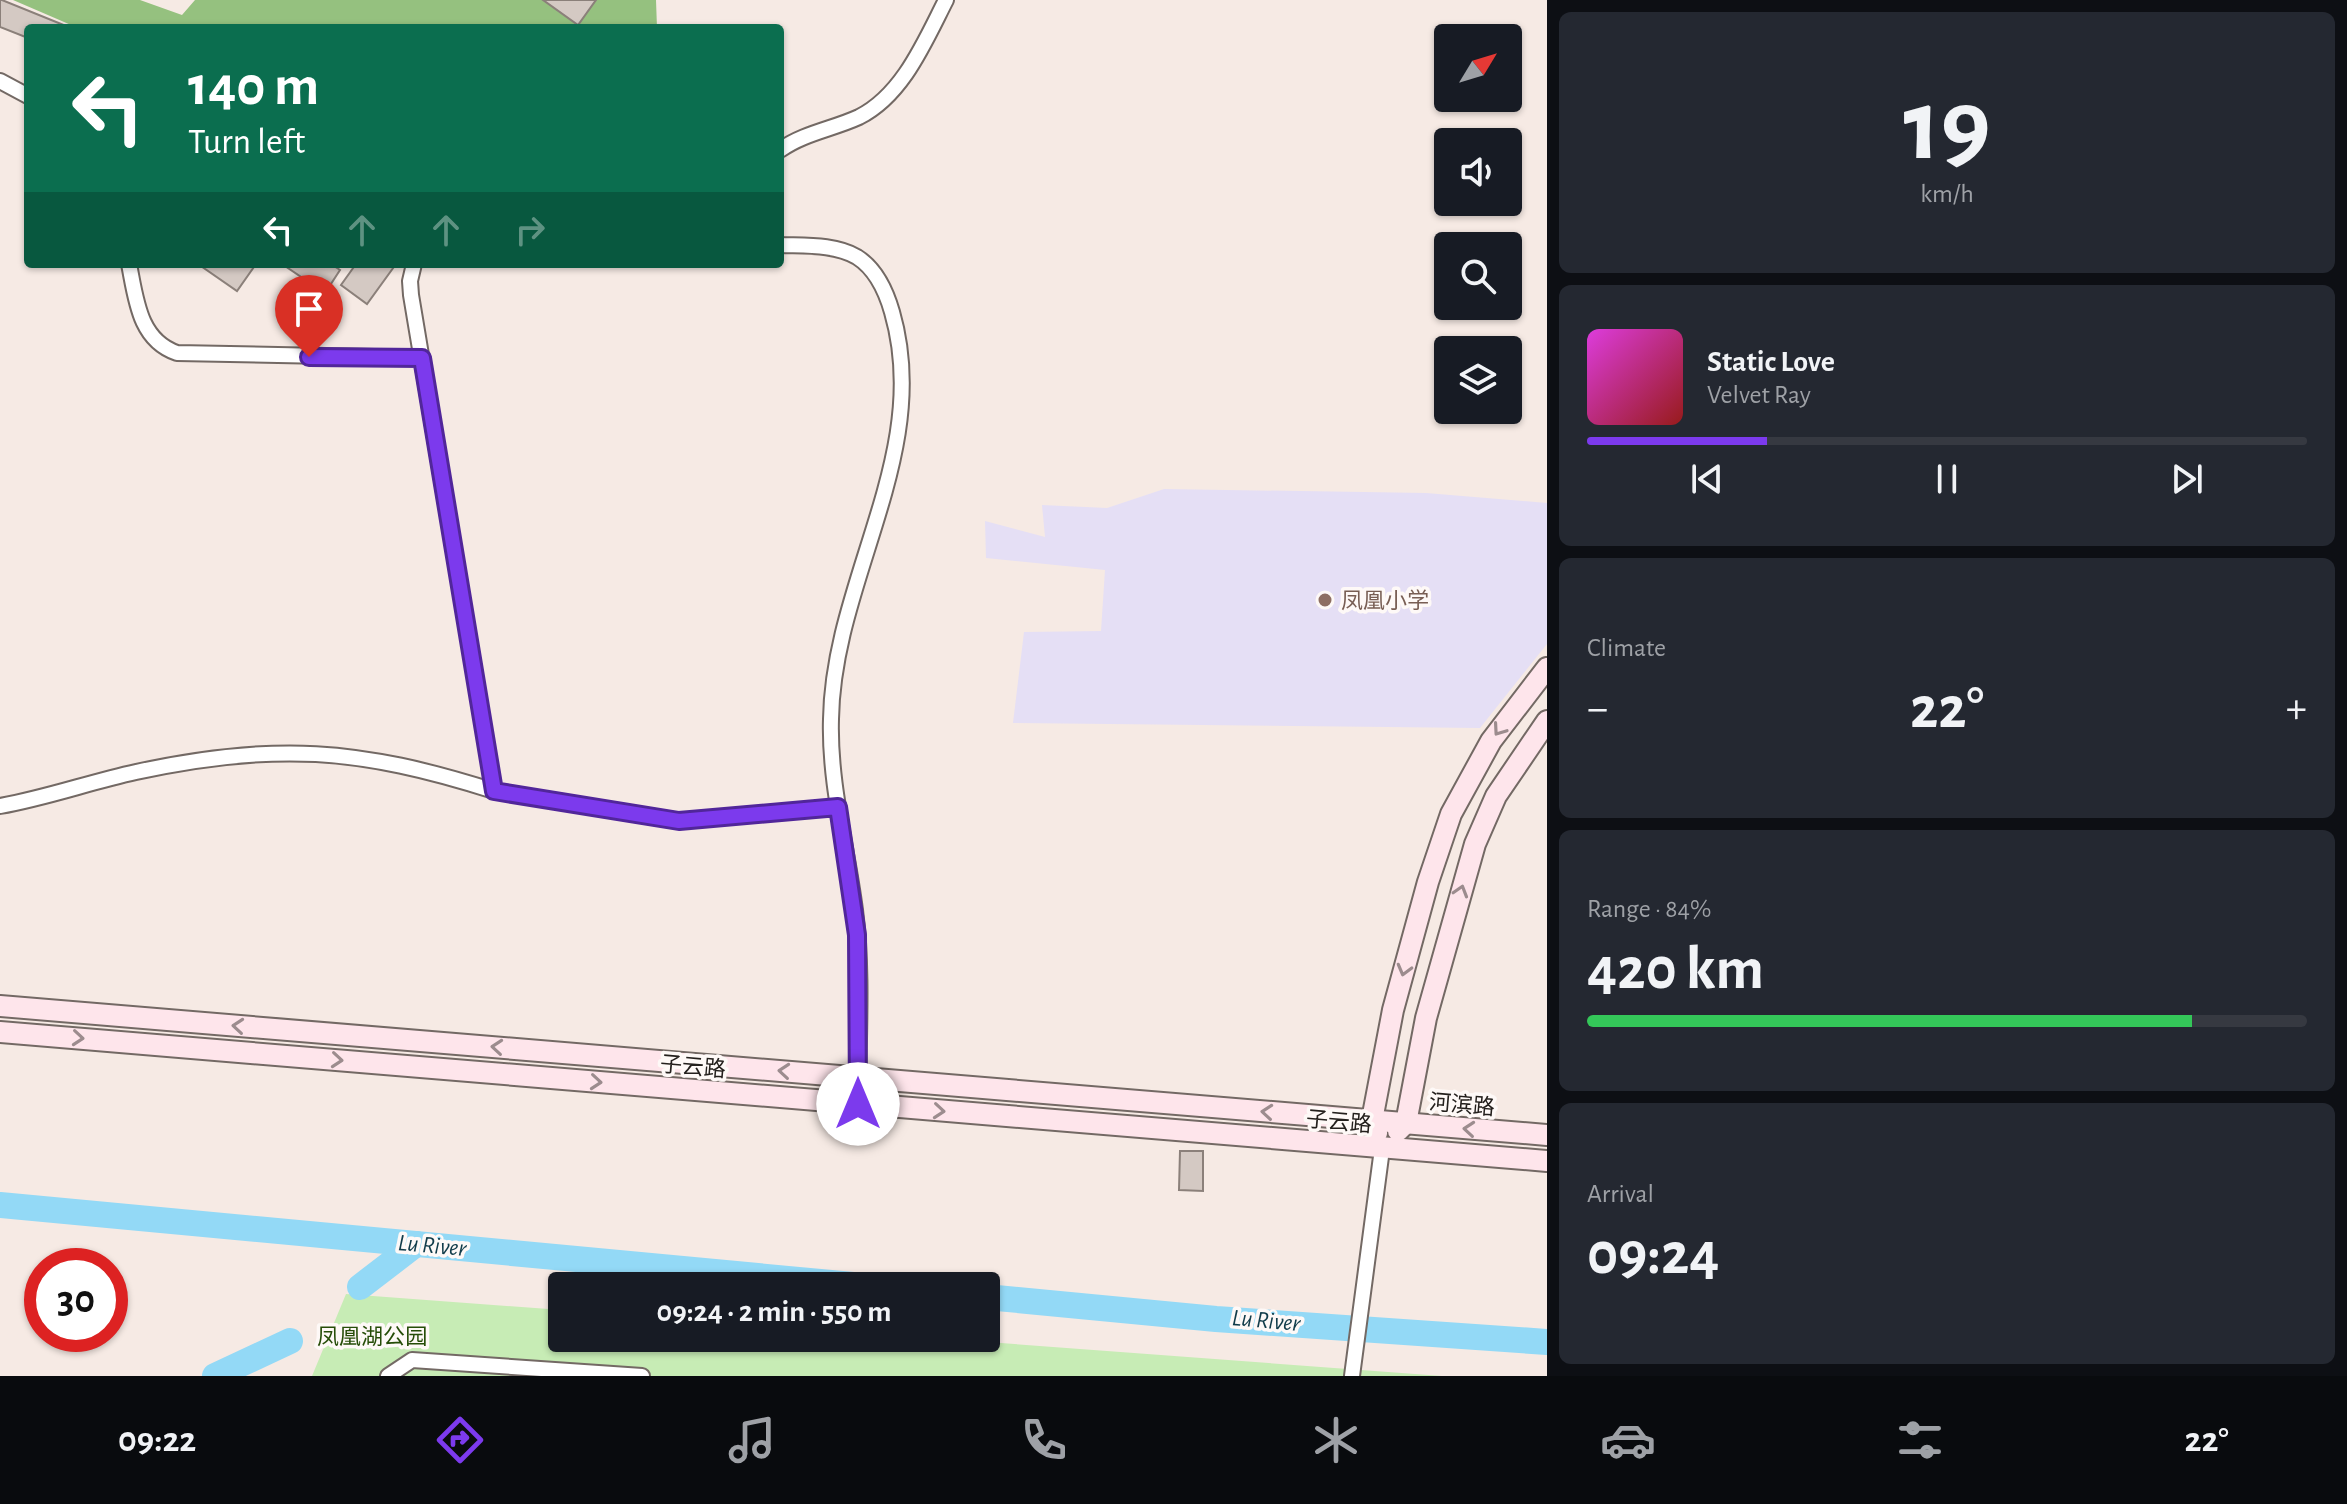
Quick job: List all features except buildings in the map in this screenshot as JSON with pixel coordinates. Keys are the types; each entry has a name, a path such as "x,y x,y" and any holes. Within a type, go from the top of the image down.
{"main road":[{"path":"1382,1149 1372,1120 1393,1010 1428,882 1451,814 1491,741 1547,668"},
{"path":"1382,1149 1406,1123 1426,1018 1475,844 1496,796 1547,721"},
{"name":"子云路","path":"0,1006 1372,1120"},
{"name":"子云路","path":"0,1032 1382,1149"},
{"name":"河滨路","path":"1372,1120 1547,1135"},
{"path":"1382,1149 1547,1161"}],"street":[{"path":"784,148 860,116 879,104 907,70 946,0"},
{"path":"0,81 24,94"},
{"path":"784,245 834,249 850,253 866,263 879,280 889,304 901,359 903,406 896,448 844,633 832,698 831,743 857,935 858,1104"},
{"path":"130,268 147,329 160,345 177,353 422,358"},
{"path":"413,268 410,281 494,791"},
{"path":"0,806 172,765 285,751 378,760 494,791 679,821 838,807"},
{"path":"1352,1376 1368,1235 1382,1149"},
{"path":"388,1376 412,1360 559,1374 642,1376"}],"shaded area":[{"name":"凤凰小学","path":"1164,489 1426,493 1547,503 1547,644 1480,728 1013,723 1024,632 1101,631 1105,570 986,558 985,521 1045,537 1042,505 1107,508"}],"green space":[{"path":"13,0 140,0 182,15 195,0 656,0 657,24 69,24"},
{"name":"凤凰湖公园","path":"346,1294 548,1309 548,1352 1000,1352 1000,1343 1442,1376 312,1376"}],"waterway":[{"name":"Lu River","path":"0,1205 715,1272"},
{"path":"360,1287 416,1244"},
{"name":"Lu River","path":"1000,1298 1216,1319 1547,1342"},
{"path":"215,1376 290,1341"}],"place":[{"name":"凤凰小学","path":"1325,600"}],"route":[{"path":"309,357 422,358 494,791 679,821 838,807 857,935 858,1104"}]}
